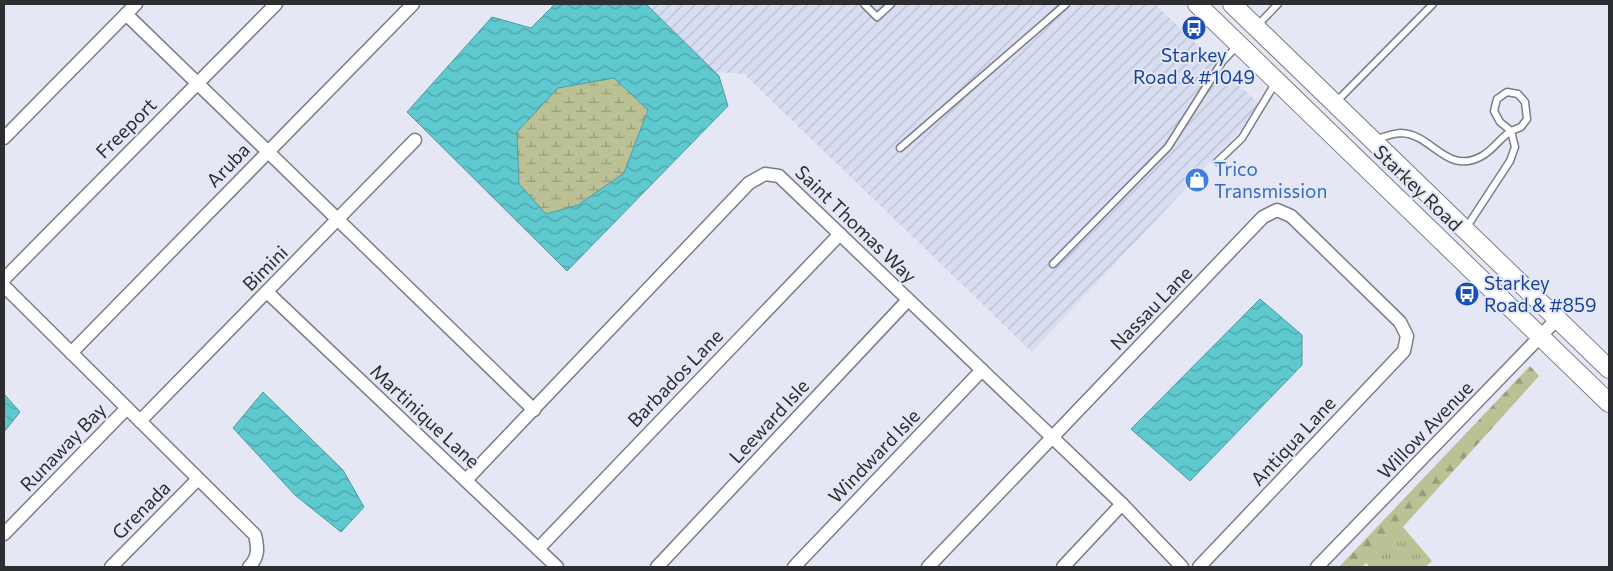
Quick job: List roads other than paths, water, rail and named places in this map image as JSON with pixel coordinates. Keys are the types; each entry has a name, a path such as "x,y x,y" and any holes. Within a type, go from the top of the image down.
{"main road":[{"name":"Starkey Road","path":"1197,4 1609,403"},
{"name":"Starkey Road","path":"1232,4 1609,368"}],"street":[{"path":"4,138 136,4"},
{"name":"Freeport","path":"4,279 276,4"},
{"name":"Aruba","path":"71,353 413,4"},
{"path":"126,14 534,410"},
{"name":"Bimini","path":"140,421 416,140"},
{"name":"Saint Thomas Way","path":"466,480 749,183 765,174 779,176 1122,504 1182,567"},
{"name":"Nassau Lane","path":"928,567 1263,217 1277,210 1291,216 1400,322 1407,336"},
{"name":"Barbados Lane","path":"538,549 840,234"},
{"path":"4,286 255,535 258,550 253,563 249,567"},
{"name":"Martinique Lane","path":"268,292 558,567"},
{"name":"Leeward Isle","path":"657,567 908,300"},
{"name":"Willow Avenue","path":"1317,567 1558,318"},
{"name":"Antiqua Lane","path":"1199,567 1404,351 1407,336"},
{"name":"Windward Isle","path":"794,567 982,370"},
{"name":"Runaway Bay","path":"4,534 127,408"},
{"name":"Grenada","path":"111,567 198,479"},
{"path":"1063,567 1122,504"}],"lane":[{"path":"864,4 877,17 891,4"},
{"path":"900,148 1066,4"},
{"path":"1256,27 1278,4"},
{"path":"1336,103 1433,4"},
{"path":"1053,264 1168,147 1222,62 1239,44"},
{"path":"1217,162 1242,138 1276,81"},
{"path":"1374,140 1402,133 1419,139 1450,159 1468,161 1482,156 1497,145 1503,136 1511,131 1521,127 1527,118 1525,102 1518,94 1507,92 1497,99 1494,111 1500,122 1511,131 1515,147 1510,161 1465,228"}],"water":[{"path":"555,4 646,4 719,76 728,106 567,271 407,112 492,17 531,28","holes":["614,78 648,110 624,173 578,205 546,214 519,184 517,132 558,88"]},
{"path":"1260,299 1302,335 1302,365 1190,481 1131,429"},
{"path":"263,392 343,470 364,507 341,532 295,495 233,428"},
{"path":"4,394 20,412 4,432"}],"place":[{"name":"Starkey Road & #1049","path":"1194,28"},
{"name":"Trico Transmission","path":"1197,180"},
{"name":"Starkey Road & #859","path":"1467,294"}]}
